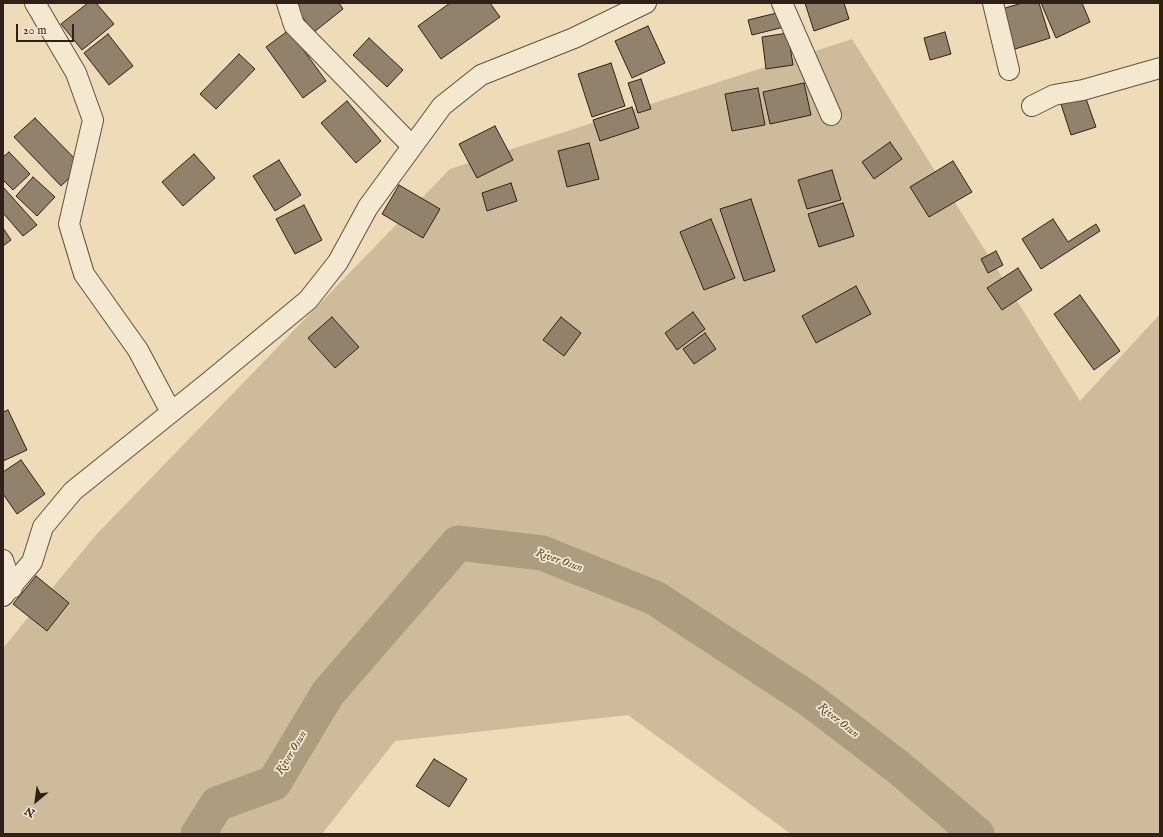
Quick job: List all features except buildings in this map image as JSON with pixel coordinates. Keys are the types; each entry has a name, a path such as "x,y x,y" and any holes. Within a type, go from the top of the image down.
{"street":[{"path":"35,3 76,73 93,120 69,224 84,274 138,350 171,412"},
{"path":"287,3 294,24 412,146"},
{"path":"7,592 32,562 43,527 73,491 308,300 338,262 368,207 442,106 481,75 574,38 646,3"},
{"path":"782,3 831,115"},
{"path":"993,3 1009,70"},
{"path":"1032,106 1054,95 1083,90 1160,68"},
{"path":"3,560 7,592"}],"shaded area":[{"path":"852,39 1080,401 1160,314 1160,834 791,834 628,715 395,741 322,834 3,834 3,648 95,536 450,169"}],"waterway":[{"name":"River Osun","path":"198,834 217,804 274,783 328,693 458,543 542,553 655,598 809,699 898,767 977,834"}]}
